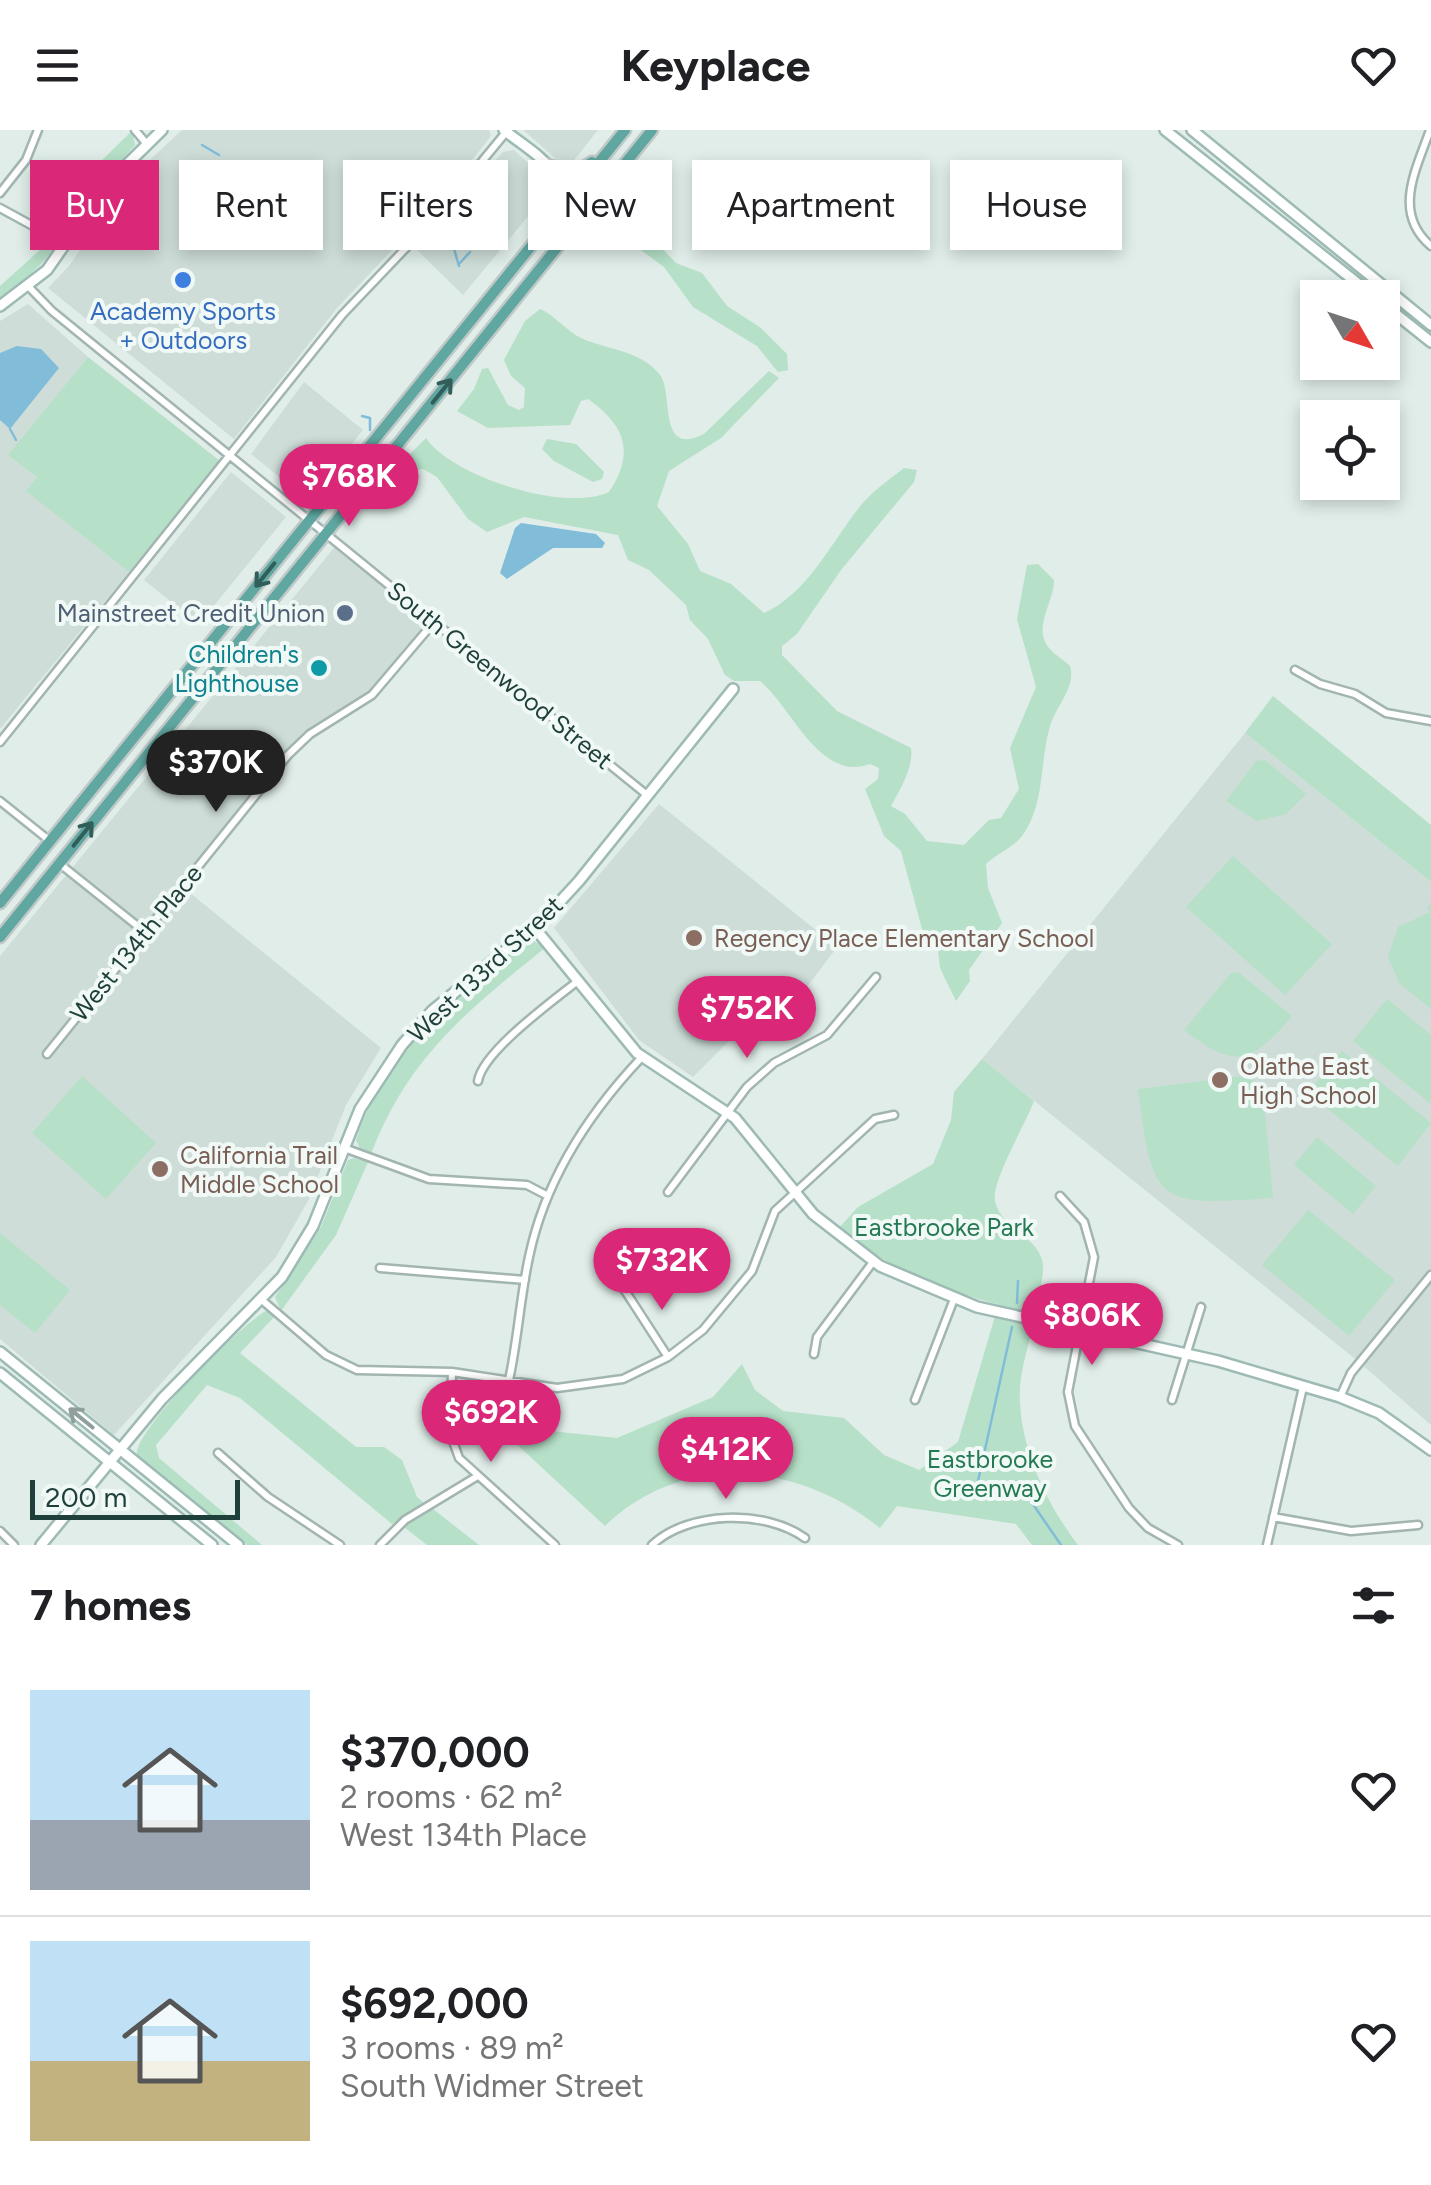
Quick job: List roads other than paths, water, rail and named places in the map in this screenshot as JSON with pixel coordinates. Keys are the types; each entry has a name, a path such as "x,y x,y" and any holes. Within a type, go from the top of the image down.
{"main road":[{"path":"594,160 622,130"},
{"path":"599,160 622,130"},
{"path":"0,937 652,130"},
{"path":"0,903 528,250"}],"street":[{"path":"0,192 26,160 38,130"},
{"path":"135,130 146,143"},
{"path":"1183,145 1194,130 1431,324 1429,340"},
{"path":"1430,130 1409,186 1409,209 1412,227 1431,246"},
{"path":"0,742 361,292 442,210 506,131 542,160"},
{"path":"0,306 29,287 63,251 106,185 157,132"},
{"path":"1170,132 1353,280"},
{"path":"1422,154 1431,156"},
{"path":"0,208 30,224"},
{"name":"South Greenwood Street","path":"29,287 52,312 647,795"},
{"path":"1400,317 1429,340"},
{"name":"West 134th Place","path":"47,1054 288,755 320,727 363,703 434,622"},
{"path":"1296,670 1320,684 1355,694 1386,713 1431,721"},
{"name":"West 133rd Street","path":"41,1545 179,1381 262,1301 308,1235 367,1098 402,1045 454,992 534,927 579,881 734,689"},
{"path":"0,801 50,841"},
{"path":"60,864 145,932"},
{"path":"534,927 580,979 623,1039 642,1057 728,1112 826,1226 873,1262 954,1299 1186,1352 1340,1397 1379,1412 1431,1450"},
{"path":"668,1192 761,1073 827,1035 876,977"},
{"path":"478,1081 485,1062 494,1052 580,979"},
{"path":"509,1380 525,1280 548,1196 584,1128 642,1057"},
{"path":"262,1301 345,1366 452,1372 557,1388 597,1386 642,1372 694,1339 741,1287 770,1217 867,1126 880,1116 894,1115"},
{"path":"344,1148 429,1178 520,1184 542,1189 548,1196"},
{"path":"1060,1196 1084,1222 1092,1246 1094,1273 1068,1392 1079,1436 1140,1521 1178,1545"},
{"path":"814,1354 817,1337 873,1262"},
{"path":"380,1268 525,1280"},
{"path":"1340,1397 1351,1373 1431,1275"},
{"path":"624,1289 668,1357"},
{"path":"915,1400 954,1299"},
{"path":"1172,1400 1201,1308"},
{"path":"0,1352 238,1545"},
{"path":"452,1372 451,1440 459,1458 555,1545"},
{"path":"0,1373 212,1545"},
{"path":"1267,1545 1303,1387"},
{"path":"218,1452 268,1497 340,1545"},
{"path":"380,1545 406,1520 476,1477"},
{"path":"1273,1516 1351,1531 1418,1525"},
{"path":"652,1545 687,1524 739,1520 777,1524 805,1538"},
{"path":"0,1530 14,1545"}],"water":[{"path":"17,346 41,349 59,368 10,429 0,420 0,353"},
{"path":"521,523 596,534 605,543 602,548 553,548 507,579 500,573 515,528"}],"waterway":[{"path":"202,145 219,155"},
{"path":"454,250 459,266"},
{"path":"459,264 470,252"},
{"path":"362,416 370,418 370,430"},
{"path":"10,429 16,440"},
{"path":"1017,1303 1018,1281"},
{"path":"1012,1327 978,1481 996,1497 1017,1481 1061,1545"}],"place":[{"name":"Academy Sports + Outdoors","path":"183,280"},
{"name":"Mainstreet Credit Union","path":"345,613"},
{"name":"Children's Lighthouse","path":"319,668"},
{"name":"Regency Place Elementary School","path":"694,938"},
{"name":"Olathe East High School","path":"1220,1080"},
{"name":"California Trail Middle School","path":"160,1169"}],"park label":[{"name":"Eastbrooke Park","path":"944,1227"},
{"name":"Eastbrooke Greenway","path":"990,1474"}]}
